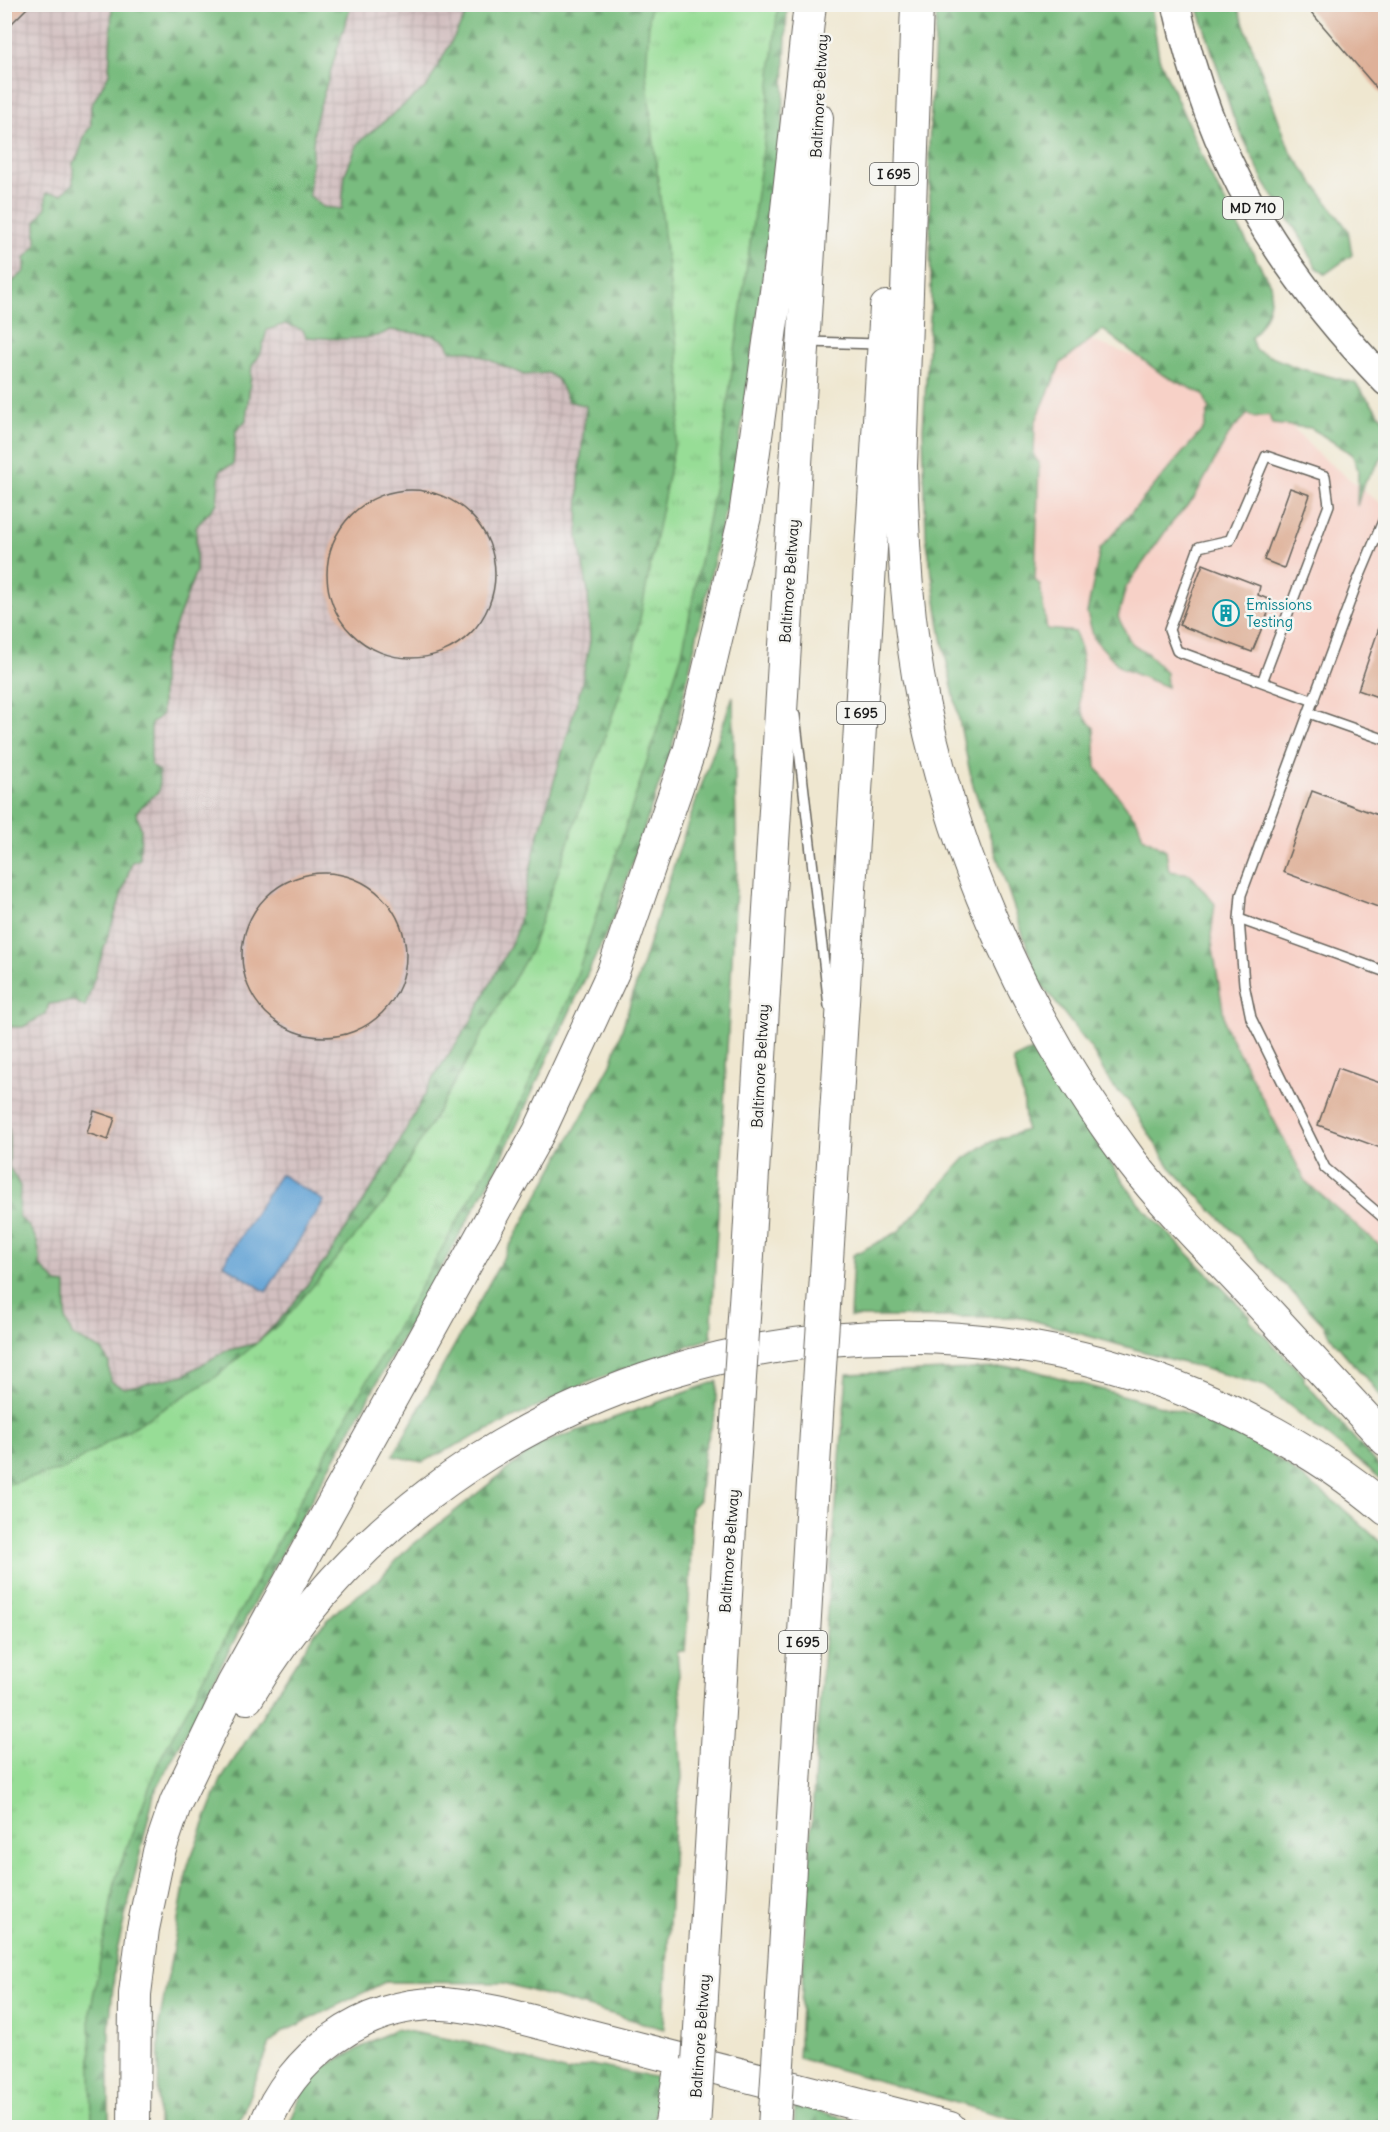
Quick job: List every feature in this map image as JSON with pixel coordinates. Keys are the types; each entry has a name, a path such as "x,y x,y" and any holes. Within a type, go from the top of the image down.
{"highway":[{"path":"134,2127 135,1994 143,1929 159,1852 176,1803 205,1738 233,1684 544,1123 613,972 687,760 717,644 745,516 786,215 810,4"},
{"name":"Baltimore Beltway","path":"679,2126 710,1864 824,4"},
{"name":"I 695","path":"774,2127 904,4"},
{"path":"917,4 901,466 903,539 910,620 923,702 965,849 993,924 1021,983 1055,1048 1100,1118 1132,1162 1185,1224 1386,1440"},
{"path":"133,2080 141,1993 152,1932 172,1858 197,1792 225,1736 263,1672 342,1574 383,1533 432,1492 485,1455 591,1398 707,1359 766,1348 841,1338 913,1335 987,1341 1043,1349 1104,1362 1169,1384 1265,1426 1316,1458 1386,1509"},
{"path":"264,2127 281,2094 322,2046 353,2026 379,2014 410,2007 441,2004 503,2014 950,2127"}],"main road":[{"name":"MD 710","path":"1176,4 1188,59 1215,134 1243,191 1284,262 1336,330 1386,382"}],"lane":[{"path":"804,342 884,344"},
{"path":"1262,682 1329,505 1325,476 1266,456 1230,540 1199,547 1169,630 1178,651 1262,682 1314,701"},
{"path":"1386,514 1356,585 1241,895 1239,919 1244,984 1251,1018 1325,1168 1386,1220"},
{"path":"786,638 792,696"},
{"path":"794,708 830,1012"},
{"path":"1309,713 1386,740"},
{"path":"1239,919 1386,972"},
{"path":"831,1024 838,1082"}],"shaded area":[{"path":"4,5 650,5 683,401 531,950 387,1199 283,1321 216,1376 4,1485"},
{"path":"1020,314 1275,409 1319,455 1385,507 1385,1298 1222,1121 1029,629"}],"green space":[{"path":"112,5 351,5 315,122 309,195 323,207 342,209 345,174 358,143 427,86 467,13 469,5 787,5 782,146 737,458 672,747 613,919 495,1172 257,1597 154,1794 116,1955 109,2030 109,2127 5,2127 4,1123 9,1128 9,1167 20,1186 19,1217 36,1239 40,1266 58,1284 66,1285 66,1321 73,1336 102,1350 109,1363 110,1381 124,1388 184,1375 225,1351 257,1343 288,1311 330,1254 389,1162 435,1075 470,1023 516,934 536,844 581,687 590,641 588,592 578,537 579,477 586,406 568,401 558,380 548,373 524,375 469,351 451,351 446,341 433,335 389,330 373,337 337,339 306,337 303,330 285,324 267,330 261,353 252,366 246,420 236,431 233,465 220,470 217,503 196,527 196,571 162,662 162,714 151,724 151,765 159,771 159,791 136,812 141,828 140,859 132,862 85,1007 75,1001 49,1004 46,1014 23,1027 5,1027 5,302 10,297 12,282 25,271 25,258 36,246 36,222 46,207 46,193 62,194 73,183 73,163 91,126 91,106 109,74"},
{"path":"650,5 778,5 764,143 719,465 682,654 570,996 500,1146 315,1473 159,1761 116,1877 90,2013 92,2127 5,2127 5,1485 64,1469 216,1377 283,1321 387,1199 531,950 632,659 683,401 646,73"},
{"path":"937,5 1151,5 1159,58 1211,176 1271,286 1266,314 1251,338 1255,350 1298,368 1355,383 1385,421 1385,454 1363,485 1357,506 1358,470 1352,454 1311,428 1272,424 1269,415 1254,417 1248,414 1231,431 1194,498 1170,525 1126,587 1118,617 1131,643 1147,653 1166,673 1167,687 1121,668 1094,639 1087,613 1100,549 1204,428 1209,408 1203,394 1163,375 1103,330 1061,363 1035,423 1034,456 1039,463 1035,580 1040,585 1047,629 1075,632 1082,652 1079,694 1082,710 1094,728 1096,767 1138,822 1143,837 1166,850 1169,871 1190,874 1215,904 1211,936 1226,1028 1306,1182 1385,1250 1385,1402 1329,1335 1323,1324 1170,1167 1129,1102 1111,1084 1090,1047 1038,980 972,782 942,639 926,536 923,430 931,300 929,144"},
{"path":"1197,5 1237,5 1290,151 1348,230 1352,255 1325,274 1316,267 1303,241 1265,184 1233,116"},
{"path":"733,696 737,870 711,1338 584,1384 422,1462 393,1456 611,1064 677,855"},
{"path":"1033,1050 1139,1204 1250,1316 1250,1321 1304,1376 1304,1381 1385,1474 1385,1482 1265,1386 1021,1317 850,1317 853,1255 898,1232 965,1158 988,1143 1026,1130 1023,1096 1013,1060"},
{"path":"1021,1367 1215,1421 1265,1449 1340,1506 1385,1546 1385,2127 1041,2127 798,2058 817,1732 847,1374"},
{"path":"717,1381 715,1415 704,1451 699,1500 691,1508 690,1588 685,1651 677,1651 682,1711 679,1731 682,1778 674,1820 664,2029 504,1983 385,1982 281,2033 270,2044 237,2127 158,2128 159,2025 188,1865 221,1780 314,1634 340,1608 379,1580 405,1551 538,1445"},
{"path":"395,2029 470,2043 567,2072 591,2065 659,2078 654,2127 288,2128 309,2075"},
{"path":"795,2105 880,2127 794,2127"}],"water":[{"path":"280,1174 324,1201 266,1292 223,1264"}],"building":[{"path":"4,4 31,4 4,31"},
{"path":"1304,4 1386,4 1386,99"},
{"path":"1290,488 1310,495 1284,568 1264,560"},
{"path":"411,490 443,497 470,515 488,542 495,574 488,606 470,633 443,651 411,658 379,651 352,633 334,606 327,574 334,542 352,515 379,497"},
{"name":"Emissions Testing","path":"1203,564 1260,586 1258,595 1273,601 1252,652 1179,625"},
{"path":"1383,616 1386,616 1386,700 1358,690"},
{"path":"1312,791 1386,818 1386,910 1283,872"},
{"path":"324,873 340,874 356,879 370,886 382,897 393,909 400,923 405,939 405,971 400,987 393,1001 382,1013 370,1024 356,1031 340,1036 324,1037 308,1036 292,1031 278,1024 266,1013 255,1001 248,987 243,971 242,955 243,939 248,923 255,909 266,897 278,886 292,879 308,874"},
{"path":"1338,1068 1386,1085 1386,1150 1318,1125"},
{"path":"94,1111 115,1118 108,1140 87,1133"}],"place":[{"name":"Emissions Testing","path":"1226,613"}]}
